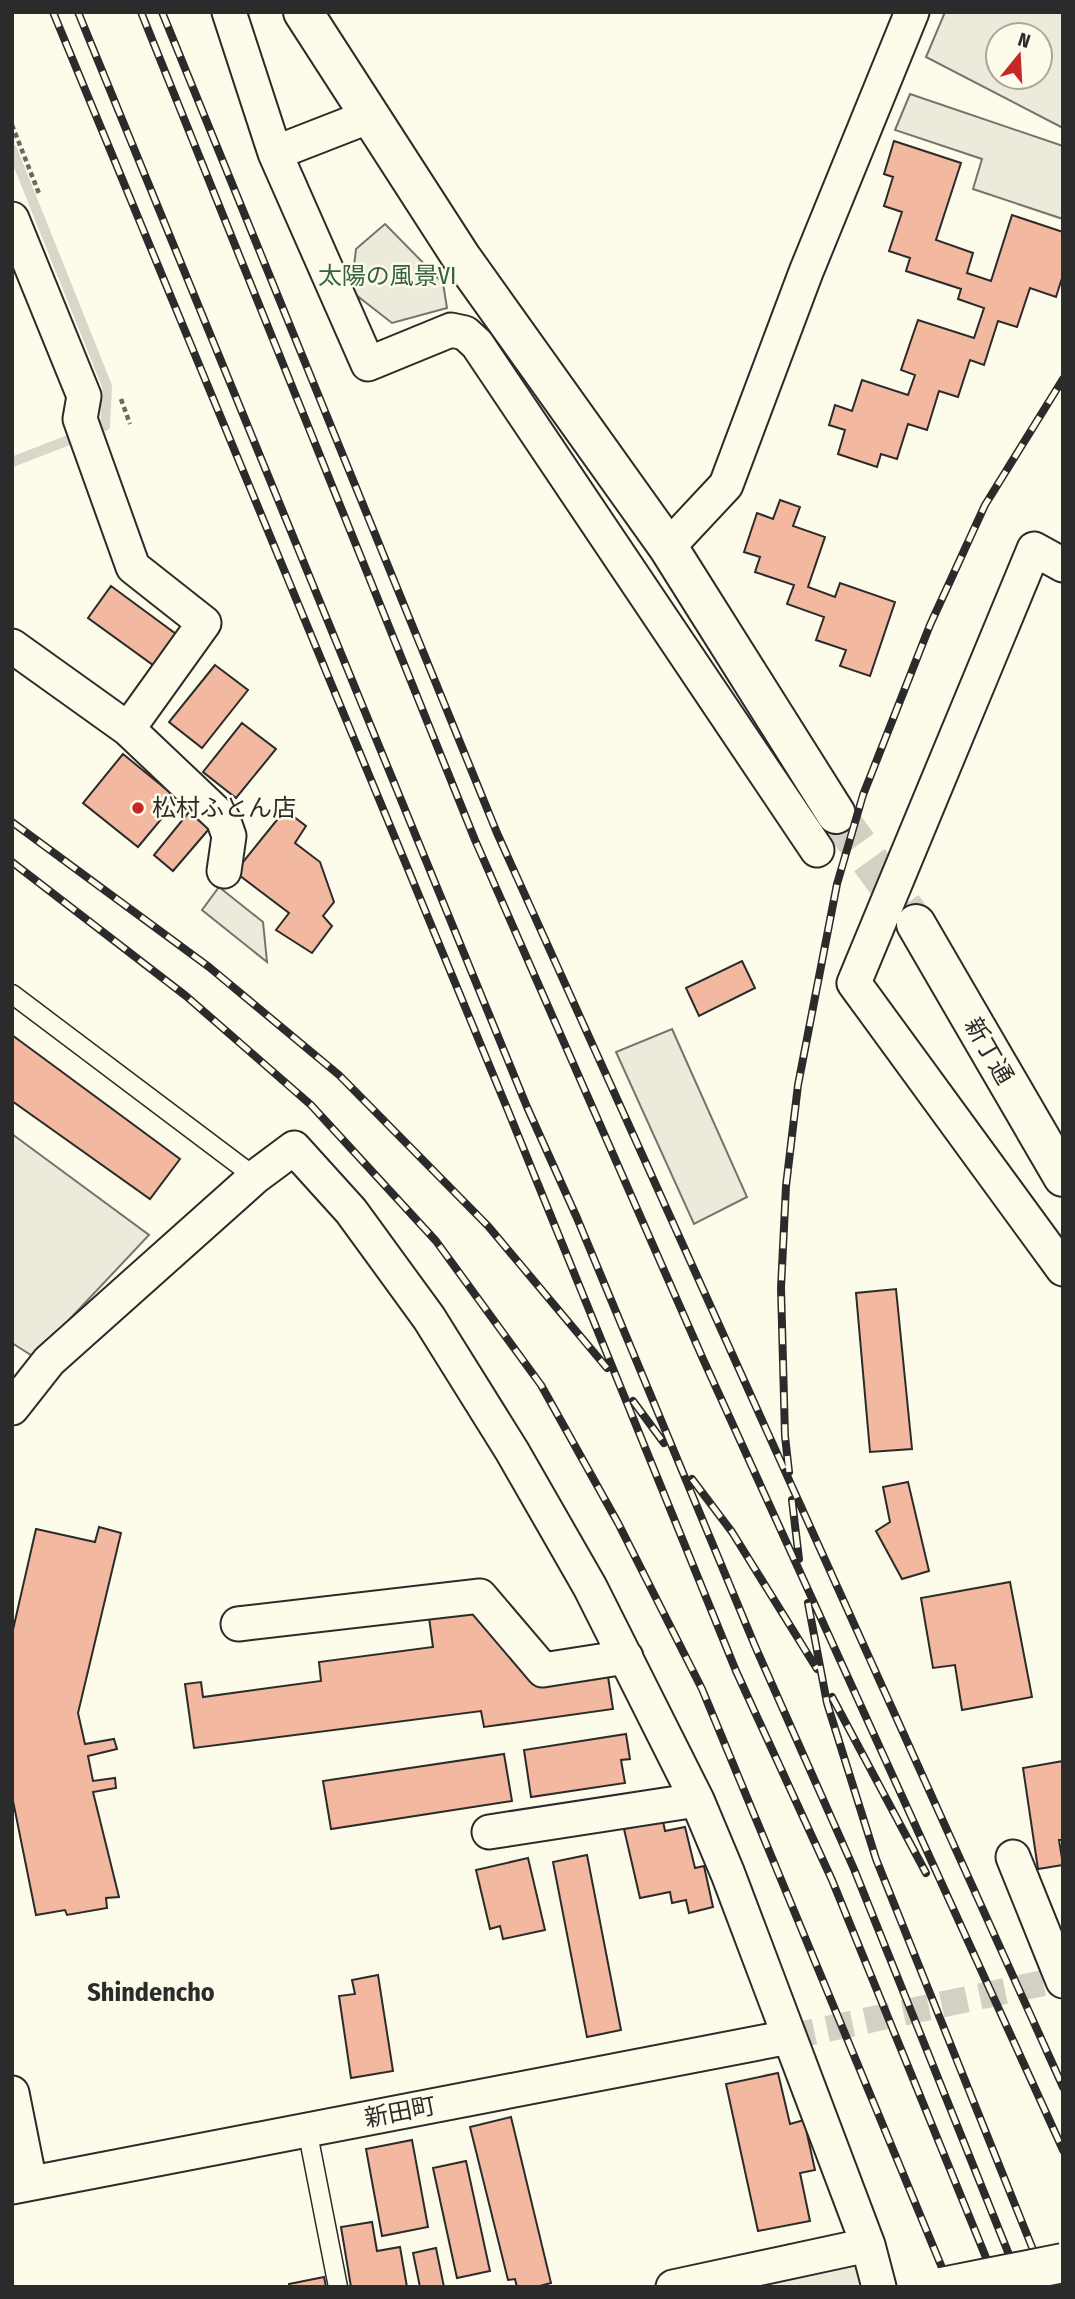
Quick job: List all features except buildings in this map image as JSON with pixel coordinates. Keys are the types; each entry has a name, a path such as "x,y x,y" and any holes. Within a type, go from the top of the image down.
{"street":[{"path":"229,12 275,153 368,364 451,330 465,334 477,344 817,850"},
{"path":"303,12 461,257 668,547 836,814"},
{"path":"668,547 726,485 806,272 912,12"},
{"path":"275,153 370,116"},
{"path":"12,219 84,396 85,433 134,567 204,623 128,729"},
{"path":"1063,565 1034,549 854,983 1063,1269"},
{"path":"12,646 128,729 223,819 229,836 224,871"},
{"name":"新丁通","path":"916,924 1063,1177"},
{"path":"12,1408 50,1361 255,1177 294,1148 351,1211 429,1318 512,1451 590,1587 697,1800 728,1874 869,2245 880,2287"},
{"path":"238,1624 480,1596 543,1670 625,1657"},
{"path":"489,1832 697,1800"},
{"path":"1013,1857 1062,1980"},
{"name":"新田町","path":"21,2185 789,2037"},
{"path":"12,2093 21,2185"},
{"path":"673,2287 869,2245"},
{"path":"942,2287 1063,2263"}],"lane":[{"path":"12,994 255,1177"},
{"path":"307,2130 338,2287"}],"green space":[{"path":"945,12 1063,12 1063,128 992,91 1054,91 1054,21 984,21 984,87 926,57"},
{"name":"太陽の風景VI","path":"385,224 443,283 447,308 392,323 351,291 356,249"},
{"path":"857,2261 865,2287 734,2287"}],"shaded area":[{"path":"910,94 1063,146 1063,219 973,189 982,159 895,130"},
{"path":"219,887 263,922 267,962 202,910"},
{"path":"672,1029 747,1197 694,1224 616,1052"},
{"path":"12,1134 149,1235 34,1357 12,1343"}],"waterway":[{"path":"12,149 107,386 105,426 12,462"}],"tunnel":[{"path":"836,814 916,924"},
{"path":"789,2037 1062,1979"}],"railway":[{"path":"53,12 509,1113 736,1671 832,1880 998,2287"},
{"path":"78,12 527,1107 577,1218 755,1646 854,1869 1022,2287"},
{"path":"141,12 475,840 703,1359 1063,2150"},
{"path":"162,12 497,833 1063,2087"},
{"path":"789,1472 785,1436 781,1288 786,1186 798,1085 837,884 863,795 930,625 985,505 1063,379"},
{"path":"12,822 209,967 339,1075 488,1226 607,1368"},
{"path":"12,862 186,996 311,1105 436,1241 541,1385 618,1523 702,1689 950,2287"},
{"path":"633,1401 664,1443"},
{"path":"692,1479 732,1532 817,1669"},
{"path":"792,1500 799,1559"},
{"path":"808,1603 827,1703 876,1859 1048,2287"},
{"path":"832,1697 926,1873"}],"place":[{"name":"松村ふとん店","path":"138,808"}],"district":[{"name":"Shindencho","path":"151,1992"}]}
